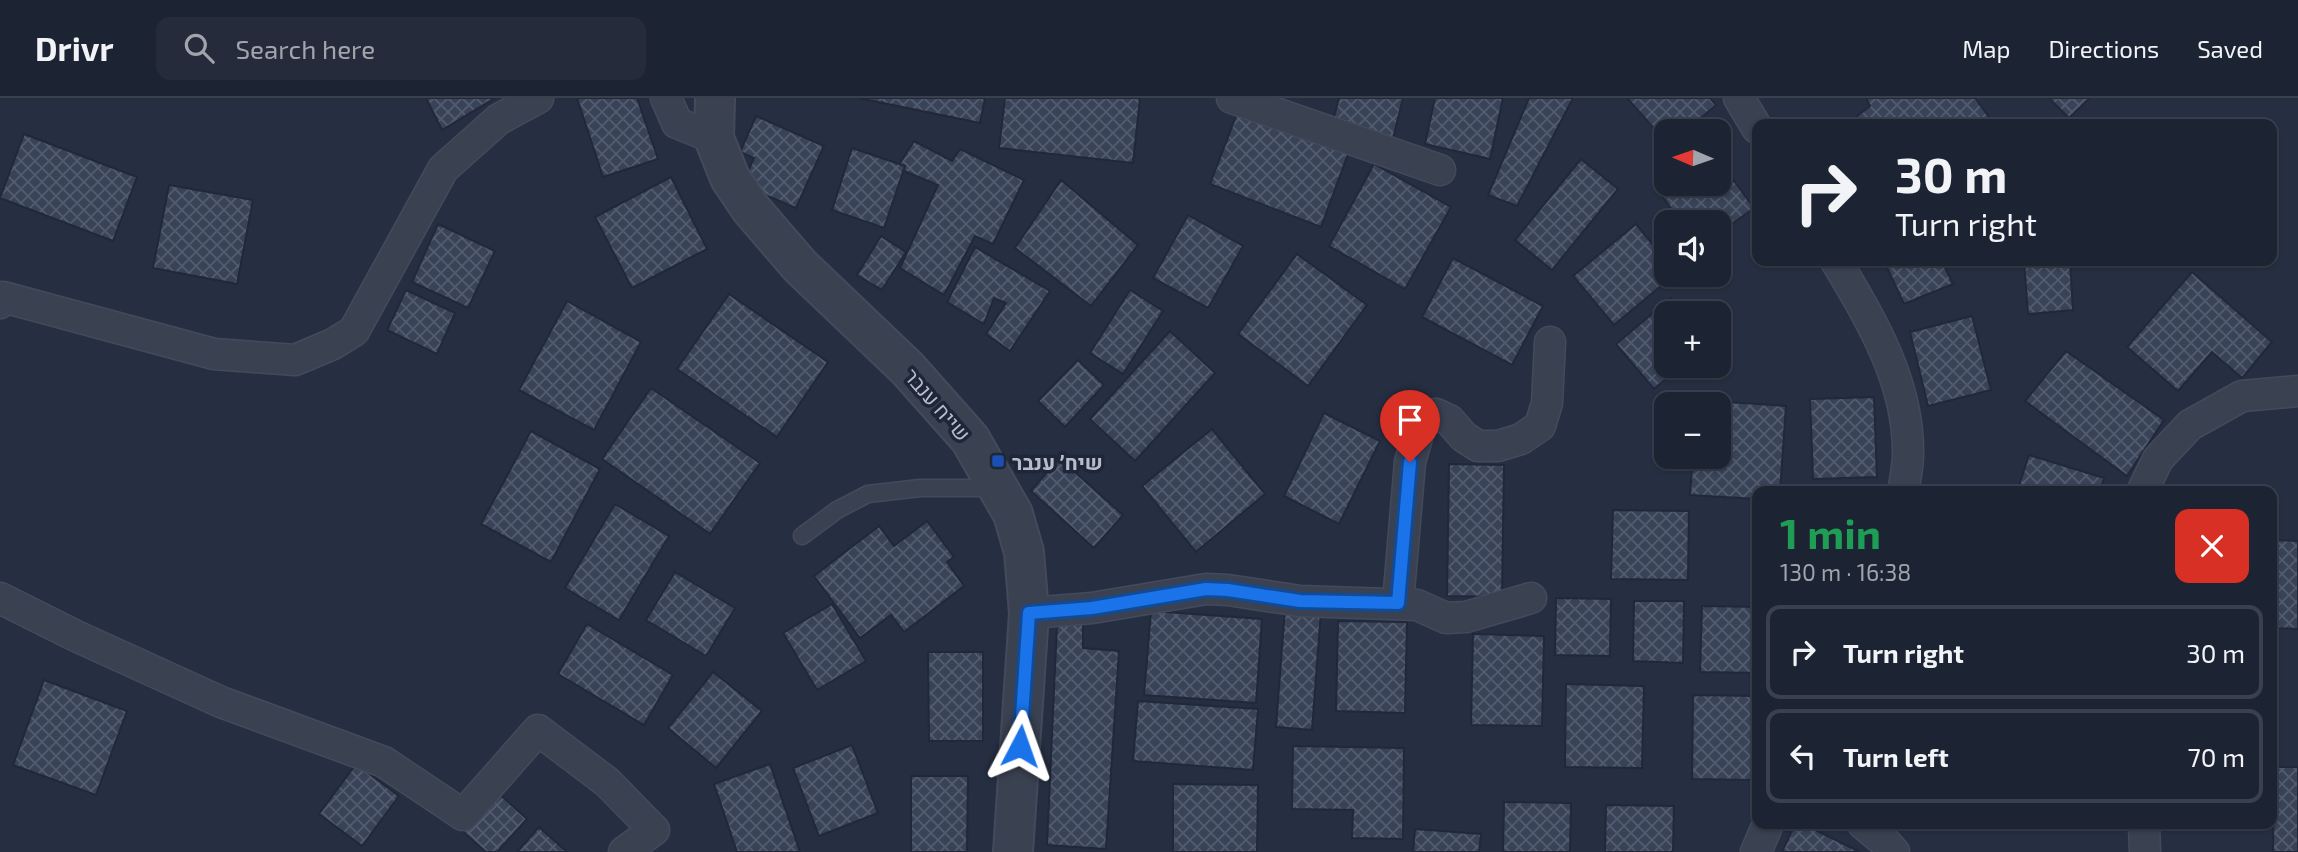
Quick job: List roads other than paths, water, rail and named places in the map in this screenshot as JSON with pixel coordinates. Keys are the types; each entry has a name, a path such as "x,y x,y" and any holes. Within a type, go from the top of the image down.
{"street":[{"path":"0,303 3,297 214,354 295,360 333,344 354,331 443,169 499,119 538,98"},
{"path":"666,98 677,123 714,138"},
{"name":"שייח ענבר","path":"715,98 714,138 730,178 751,209 800,266 907,368 970,439 1013,514 1024,552 1029,613 1013,852"},
{"path":"1232,98 1440,170"},
{"path":"1739,98 1752,120"},
{"path":"1839,266 1889,357 1902,403 1908,454 1904,486"},
{"path":"1398,603 1410,462 1424,422 1436,414 1449,420 1464,437 1478,446 1498,446 1521,439 1539,426 1547,403 1550,342"},
{"path":"2146,486 2158,459 2190,425 2242,396 2298,391"},
{"path":"1029,613 1092,608 1206,589 1300,601 1417,605 1446,618 1465,617 1531,598"},
{"path":"0,598 221,702 384,762 463,815 538,730 607,782 654,830 624,852"},
{"path":"1755,852 1766,829"},
{"path":"1869,829 1894,852"},
{"path":"2144,829 2145,852"}],"lane":[{"path":"802,536 837,510 868,494 920,488 998,488"}],"place":[{"name":"שיח׳ ענבר","path":"998,461"}]}
